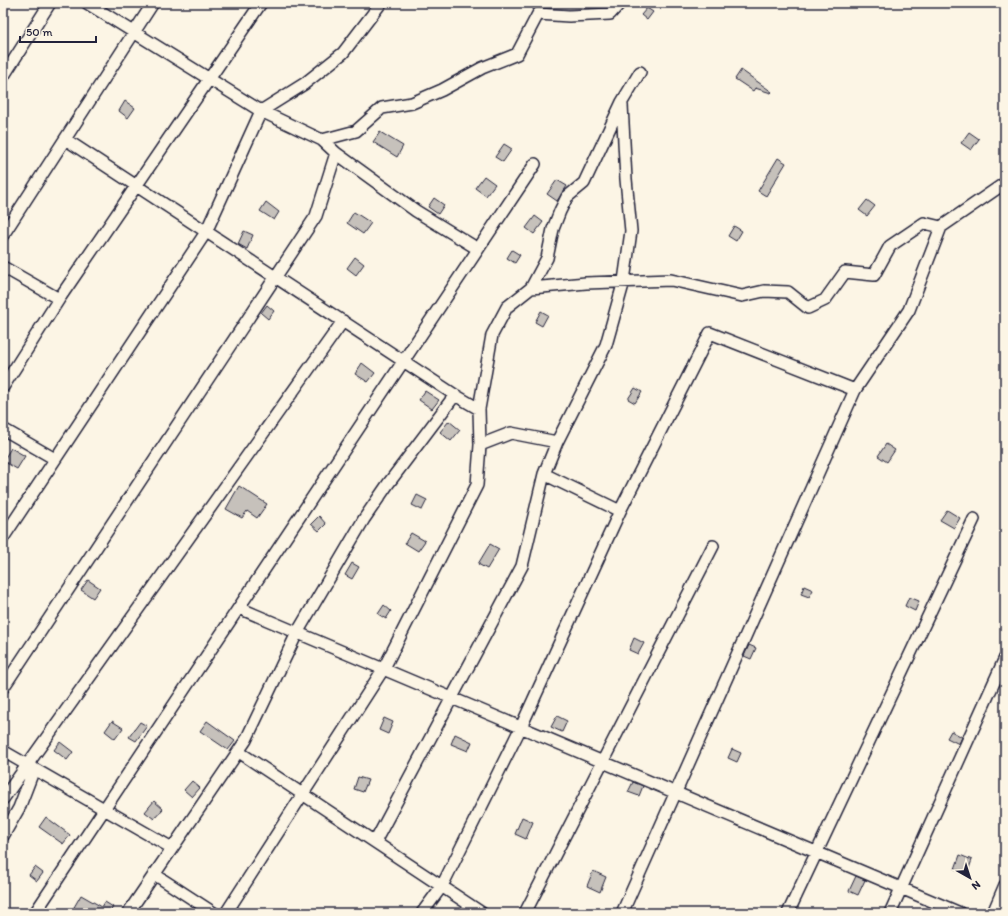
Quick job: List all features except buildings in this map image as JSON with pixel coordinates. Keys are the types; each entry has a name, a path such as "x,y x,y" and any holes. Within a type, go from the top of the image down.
{"street":[{"path":"3,77 50,3"},
{"path":"87,3 261,111 322,140 336,153 416,211 478,249"},
{"path":"3,236 153,3"},
{"path":"3,387 59,299 261,3"},
{"path":"3,538 206,232 261,111 304,84 343,53 381,3"},
{"path":"322,140 356,131 382,108 412,102 442,90 482,68 516,54 538,14 569,16 610,14 620,3"},
{"path":"226,913 384,668 477,485 480,445 479,409 492,335 507,307 531,288 548,258 553,229 560,211 567,197 584,183 622,102 640,72"},
{"path":"375,842 522,566 544,474 557,442 606,345 624,281 631,231 626,180 622,102"},
{"path":"65,139 455,395 479,409"},
{"path":"3,688 316,216 336,153"},
{"path":"35,913 535,164"},
{"path":"622,913 855,390 909,310 941,226 1005,183"},
{"path":"531,288 624,281 671,280 742,296 764,291 788,292 808,308 825,300 846,272 874,275 890,246 924,223 941,226"},
{"path":"3,267 59,299"},
{"path":"3,799 30,767 343,321"},
{"path":"422,913 442,886 521,727 620,511 710,333 855,390"},
{"path":"128,913 239,752 297,633 368,513 455,395"},
{"path":"3,429 56,459"},
{"path":"480,445 511,433 557,442"},
{"path":"544,474 620,511"},
{"path":"788,913 974,518"},
{"path":"525,913 713,546"},
{"path":"239,608 384,668 960,913"},
{"path":"890,913 1005,658"},
{"path":"3,751 172,848"},
{"path":"239,752 482,913"},
{"path":"3,836 19,808 30,767"},
{"path":"154,874 214,913"},
{"path":"993,913 1005,885"}]}
